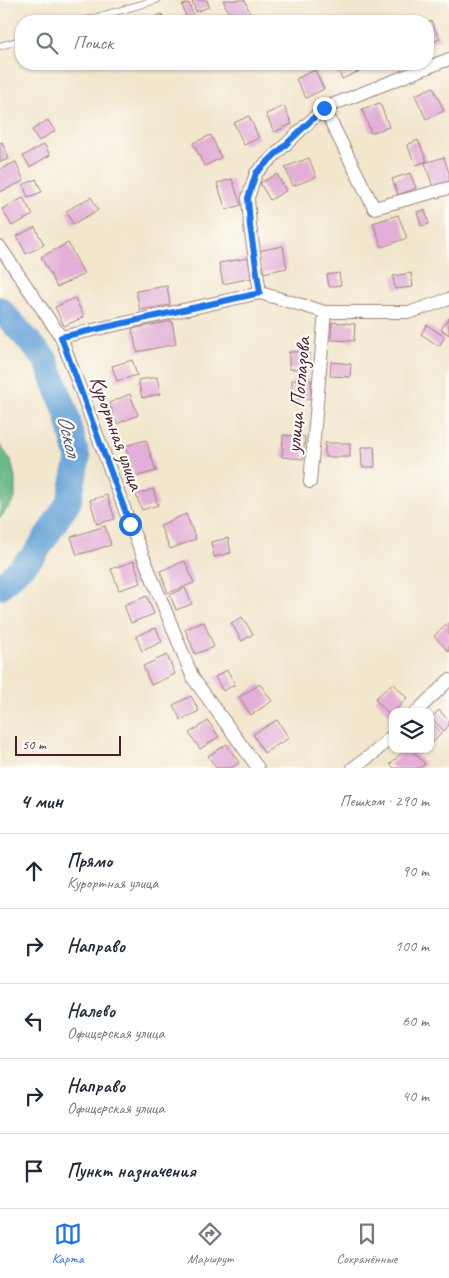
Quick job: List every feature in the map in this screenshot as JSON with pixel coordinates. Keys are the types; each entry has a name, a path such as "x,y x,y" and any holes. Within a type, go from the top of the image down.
{"street":[{"path":"434,65 449,59"},
{"path":"260,293 250,226 248,198 256,173 324,108 421,70"},
{"path":"324,108 374,208 449,188"},
{"name":"Курортная улица","path":"0,247 61,337 130,524 193,678 258,768"},
{"path":"61,337 260,293 325,312 410,312 449,299"},
{"name":"улица Поглазова","path":"310,482 325,312"},
{"path":"420,708 449,680"},
{"path":"353,768 374,753 389,739"}],"lane":[{"path":"105,15 156,0"},
{"path":"0,46 15,42"}],"green space":[{"path":"0,445 11,460 15,478 15,499 0,518"}],"building":[{"path":"207,0 209,7 196,12 192,1"},
{"path":"223,0 245,0 250,14 229,15"},
{"path":"189,3 193,15 185,15 182,5"},
{"path":"434,27 440,39 434,42"},
{"path":"315,70 324,89 306,98 296,79"},
{"path":"338,70 362,70 342,79"},
{"path":"433,87 444,111 426,119 415,95"},
{"path":"380,103 389,127 371,133 362,109"},
{"path":"284,106 292,124 274,132 266,114"},
{"path":"249,116 259,138 244,145 234,123"},
{"path":"48,120 55,131 39,141 32,130"},
{"path":"211,135 221,158 204,166 193,143"},
{"path":"418,140 427,161 416,165 407,145"},
{"path":"2,142 9,159 0,162 0,143"},
{"path":"44,144 50,155 30,167 23,156"},
{"path":"444,157 449,173 449,186 434,190 425,163"},
{"path":"309,158 316,177 293,186 285,167"},
{"path":"16,162 24,181 0,192 0,169"},
{"path":"410,173 416,188 398,195 392,179"},
{"path":"277,174 286,191 270,200 260,183"},
{"path":"36,179 42,192 28,197 23,185"},
{"path":"232,179 241,205 226,210 217,183"},
{"path":"91,197 98,210 73,224 66,211"},
{"path":"23,198 33,215 12,226 2,209"},
{"path":"425,210 429,224 421,226 417,212"},
{"path":"398,215 407,238 382,247 373,223"},
{"path":"35,227 44,245 26,254 17,236"},
{"path":"68,243 84,274 57,287 41,257"},
{"path":"283,246 287,268 263,273 258,251"},
{"path":"248,258 252,278 223,284 219,263"},
{"path":"339,273 341,285 329,287 327,275"},
{"path":"411,273 413,287 395,289 393,276"},
{"path":"167,286 170,305 140,310 136,291"},
{"path":"75,298 84,317 64,326 55,307"},
{"path":"449,318 449,335 441,329"},
{"path":"172,321 176,344 137,352 132,329"},
{"path":"332,322 355,324 354,341 331,340"},
{"path":"427,325 445,337 439,346 421,334"},
{"path":"289,352 309,352 309,369 289,369"},
{"path":"132,360 137,375 117,381 112,366"},
{"path":"331,362 351,364 350,377 330,376"},
{"path":"157,377 160,394 142,398 138,380"},
{"path":"292,380 311,380 311,399 292,399"},
{"path":"130,394 138,415 117,424 109,403"},
{"path":"283,435 305,437 303,459 282,457"},
{"path":"146,440 156,471 135,477 125,446"},
{"path":"325,443 350,443 350,457 325,457"},
{"path":"361,447 374,447 375,467 362,467"},
{"path":"153,489 158,505 142,510 136,495"},
{"path":"107,495 115,519 97,524 90,500"},
{"path":"186,514 196,539 170,549 160,525"},
{"path":"105,526 111,545 77,555 71,537"},
{"path":"228,538 231,553 214,557 211,542"},
{"path":"134,561 141,583 119,590 111,569"},
{"path":"185,561 194,583 168,593 160,571"},
{"path":"185,588 192,604 176,610 170,595"},
{"path":"147,596 154,614 131,623 124,605"},
{"path":"242,617 253,634 242,641 231,623"},
{"path":"204,622 214,647 195,654 185,629"},
{"path":"449,622 449,652 434,636"},
{"path":"156,628 162,642 142,651 136,636"},
{"path":"167,655 175,674 151,685 143,666"},
{"path":"227,670 235,684 223,691 215,677"},
{"path":"393,683 407,698 397,708 389,708 389,714 375,699"},
{"path":"260,684 272,701 251,715 239,697"},
{"path":"191,696 199,711 181,720 173,705"},
{"path":"439,710 449,721 449,725 444,731 434,721 434,715"},
{"path":"277,720 289,738 264,753 253,734"},
{"path":"208,721 219,737 200,749 189,733"},
{"path":"434,726 442,733 434,741"},
{"path":"227,744 239,763 231,768 216,768 208,756"},
{"path":"402,753 415,753 425,764 420,768 394,768 390,764"}],"waterway":[{"name":"Оскол","path":"0,309 46,360 66,412 78,459 69,501 35,554 0,587"}],"route":[{"path":"130,524 61,337 260,293 250,226 248,198 256,173 324,108"}]}
